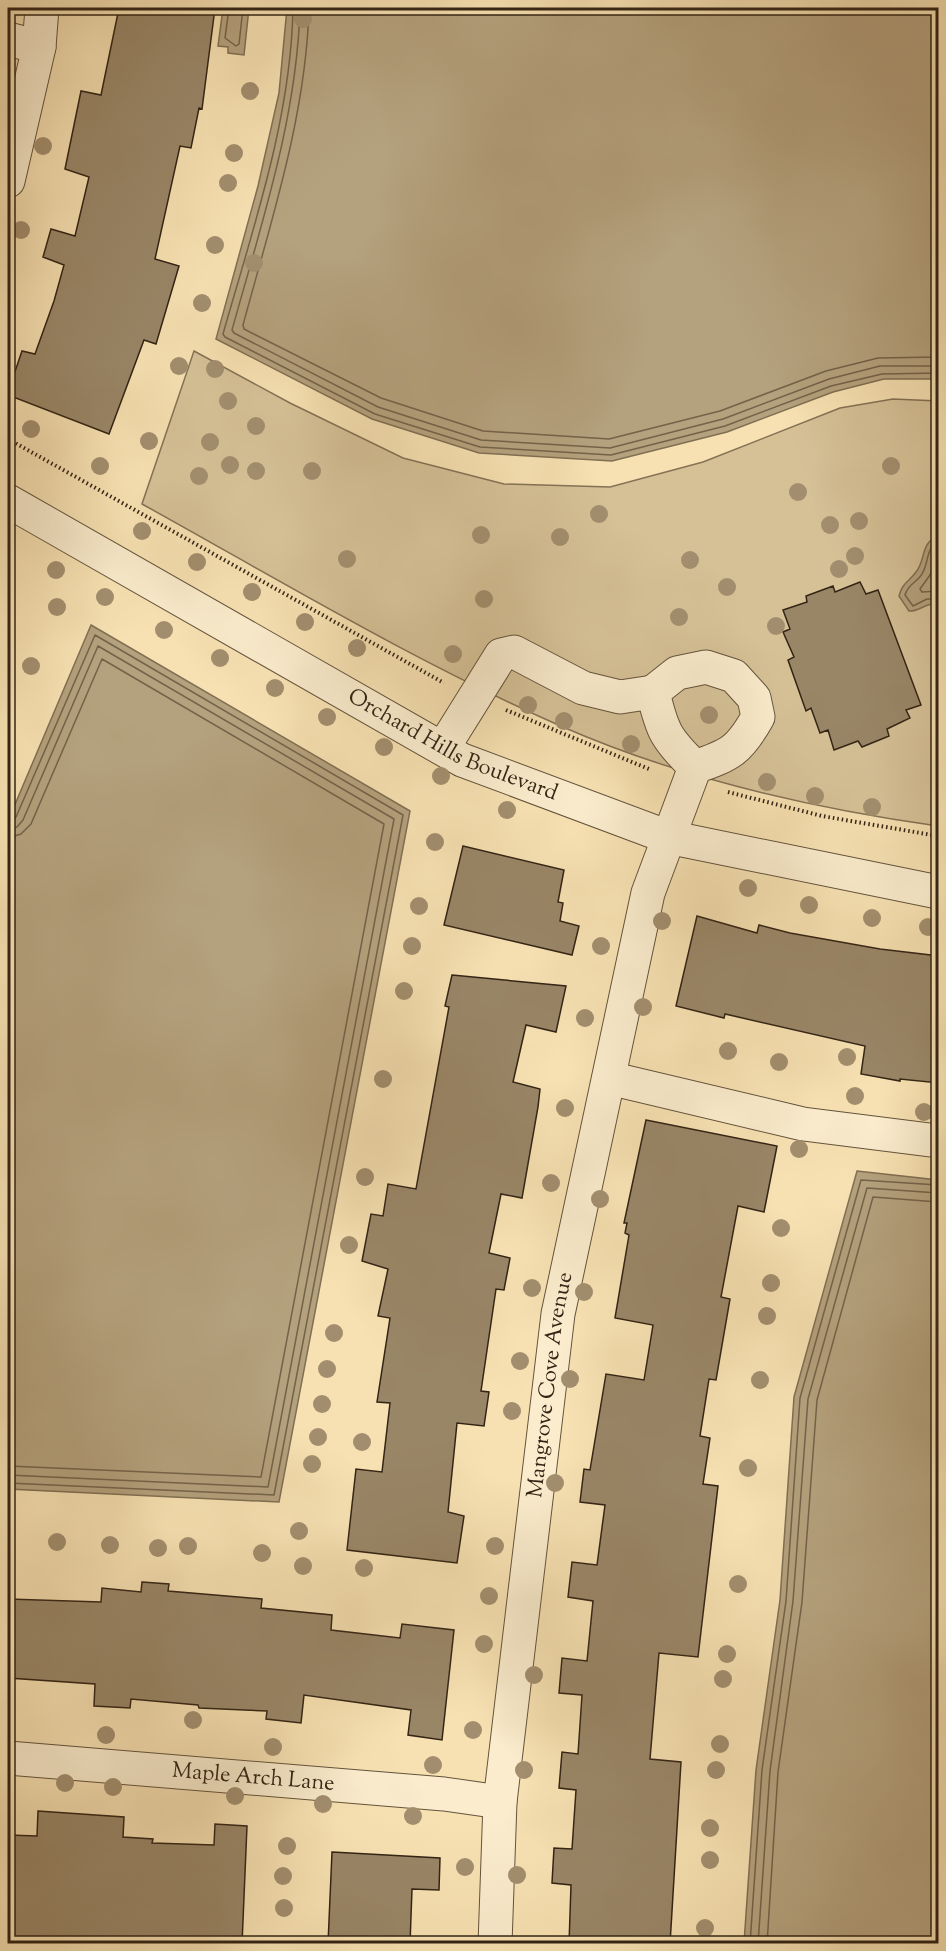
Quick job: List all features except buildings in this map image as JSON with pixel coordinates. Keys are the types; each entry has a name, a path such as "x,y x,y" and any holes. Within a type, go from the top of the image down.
{"street":[{"path":"8,181 39,47 42,8"},
{"path":"8,39 39,47"},
{"name":"Orchard Hills Boulevard","path":"8,501 462,760 668,837 939,892"},
{"path":"443,748 501,655 514,652 583,688 620,697 653,692 677,673 706,667 734,676 754,698 758,717 749,734 727,756 694,767 668,741 659,720 653,692"},
{"name":"Mangrove Cove Avenue","path":"495,1944 500,1802 558,1314 648,893 694,767"},
{"path":"609,1078 803,1124 939,1141"},
{"name":"Maple Arch Lane","path":"8,1758 444,1794 500,1802"}],"shaded area":[{"path":"194,351 290,403 403,458 504,484 610,487 703,462 840,408 893,399 938,401 938,826 843,810 748,789 654,762 563,727 402,649 142,504"}],"water":[{"path":"223,8 249,8 244,55 228,53 228,47 218,46"},
{"path":"287,8 938,8 938,379 884,379 833,392 727,432 612,461 479,453 372,419 216,339 258,186 279,93"},
{"path":"938,536 938,605 930,604 909,611 899,596 900,592 919,567 928,543"},
{"path":"91,625 410,811 279,1502 8,1489 8,821"},
{"path":"938,644 938,681 932,665"},
{"path":"857,1171 938,1180 938,1943 744,1943 756,1770 780,1600 794,1397"}]}
